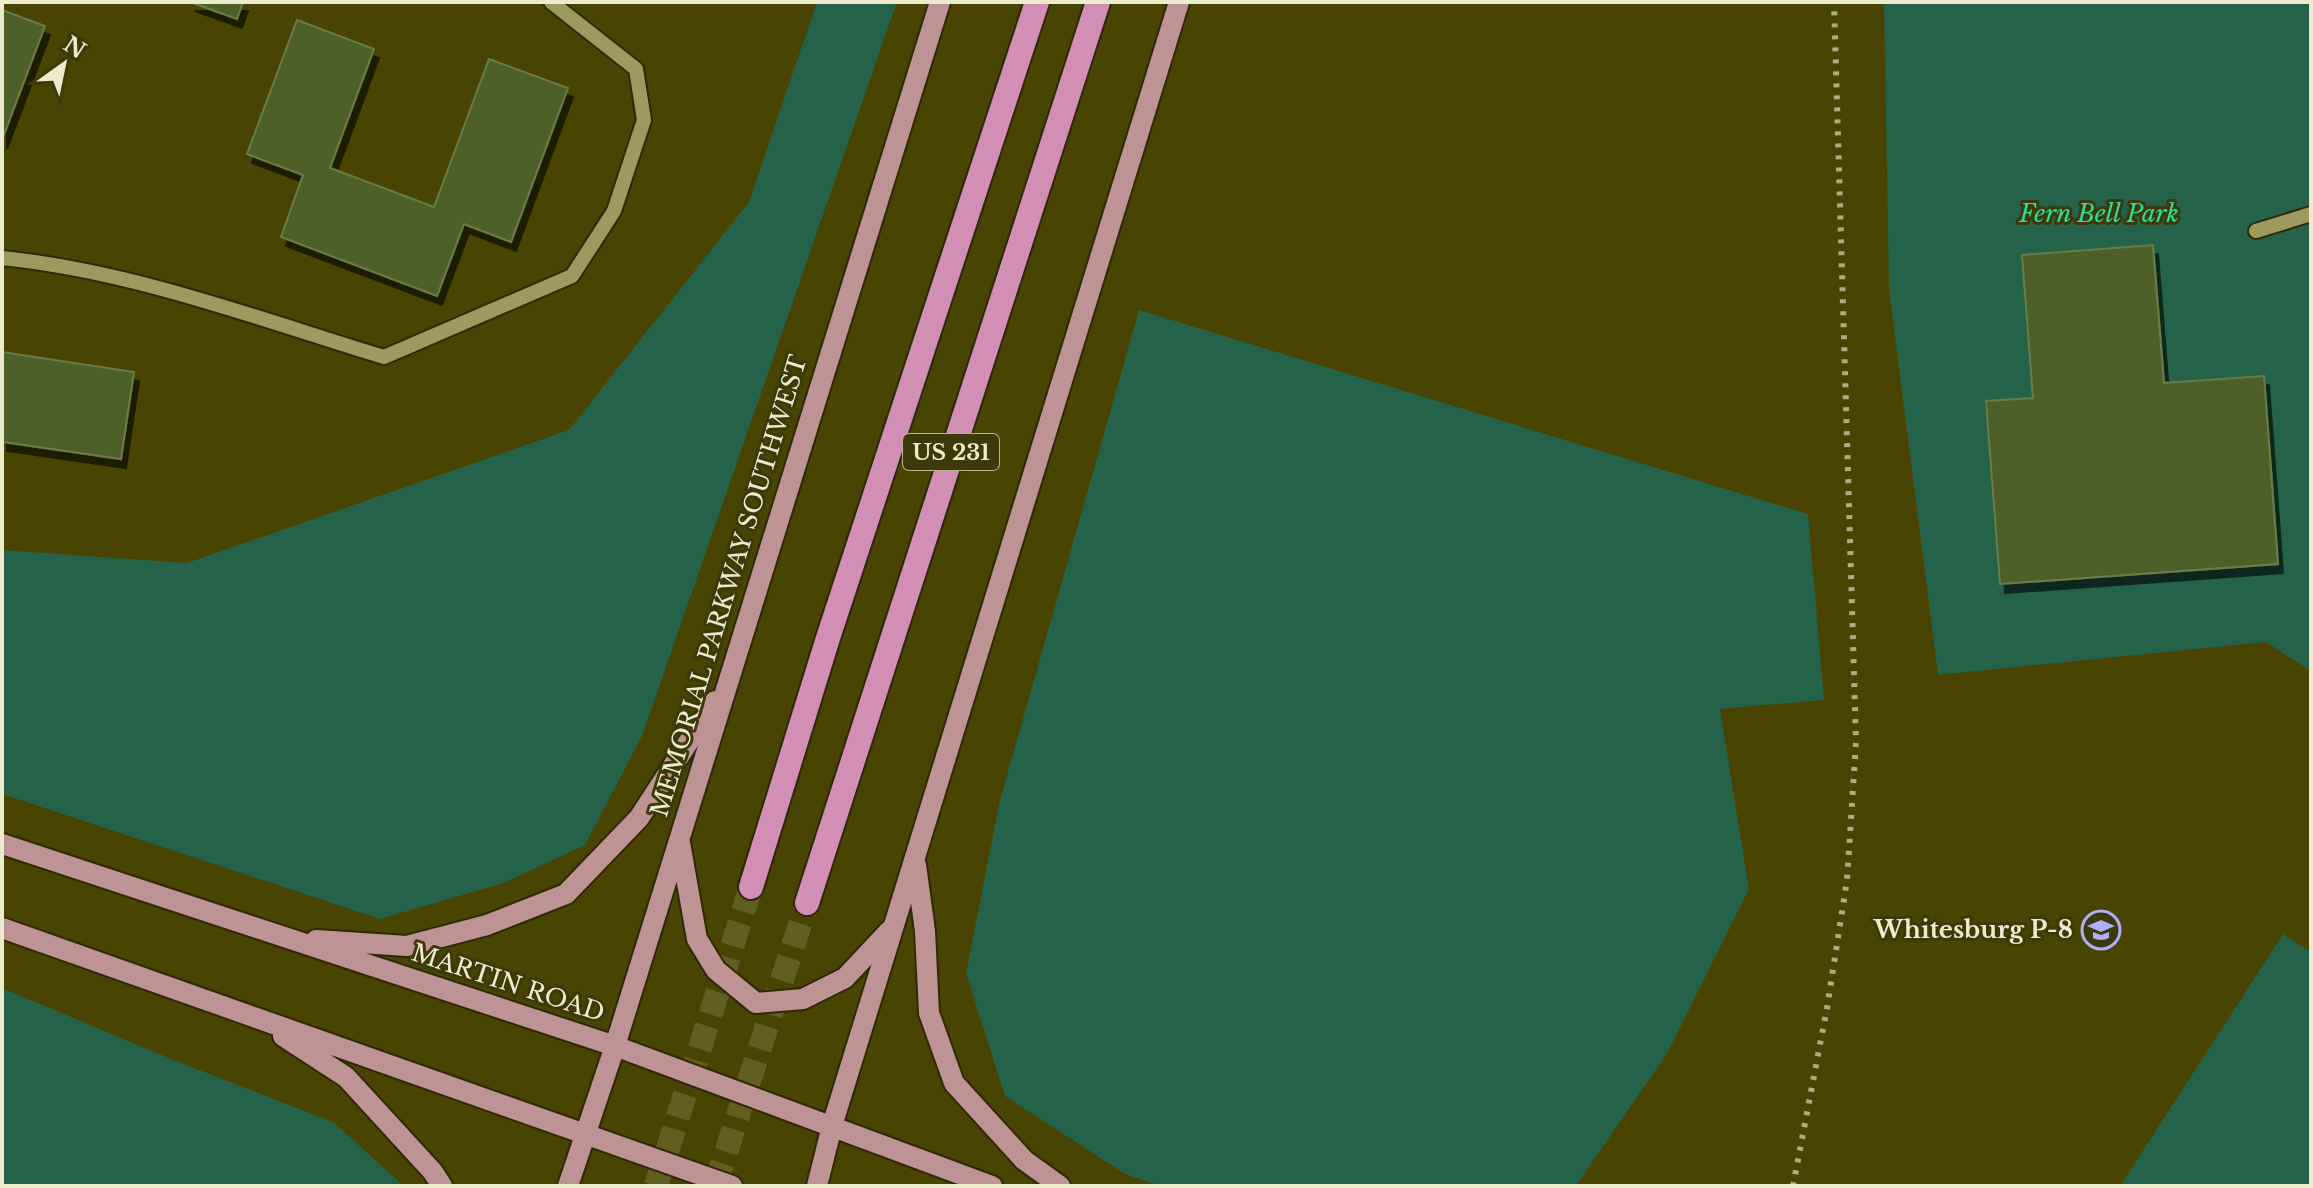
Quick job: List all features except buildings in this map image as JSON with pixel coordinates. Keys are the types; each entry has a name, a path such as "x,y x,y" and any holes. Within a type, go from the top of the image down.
{"highway":[{"name":"US 231","path":"751,887 828,638 1037,2"},
{"name":"US 231","path":"807,903 1098,2"}],"main road":[{"name":"MEMORIAL PARKWAY SOUTHWEST","path":"568,1186 615,1046 940,2"},
{"path":"817,1186 832,1126 1179,2"},
{"path":"286,938 407,946 487,925 566,894 639,818 728,681"},
{"path":"679,839 697,939 716,970 756,1003 803,999 845,978 894,926"},
{"name":"MARTIN ROAD","path":"2,844 615,1046 992,1186"},
{"path":"915,857 925,931 929,1013 954,1083 1024,1160 1060,1186"},
{"path":"2,928 732,1186"},
{"path":"252,1016 346,1077 433,1172 442,1186"}],"lane":[{"path":"2,258 41,262 146,285 384,357 572,276 614,211 644,120 636,69 551,2"},
{"path":"2256,231 2311,214"}],"green space":[{"path":"817,2 897,2 642,736 585,845 504,883 380,919 2,794 2,550 187,563 569,430 749,202"},
{"name":"Fern Bell Park","path":"1884,2 2311,2 2311,671 2266,642 1938,675 1889,289"},
{"path":"1139,310 1808,514 1824,700 1720,709 1749,889 1668,1052 1576,1186 1160,1186 1125,1174 1005,1096 966,973 1000,800"},
{"path":"2283,934 2311,952 2311,1186 2120,1186"},
{"path":"2,988 333,1122 404,1186 2,1186"}],"tunnel":[{"path":"656,1186 751,887"},
{"path":"715,1186 807,903"}],"railway":[{"path":"1793,1186 1827,1008 1847,880 1856,742 1834,2"}],"place":[{"name":"Whitesburg P-8","path":"2101,930"}]}
